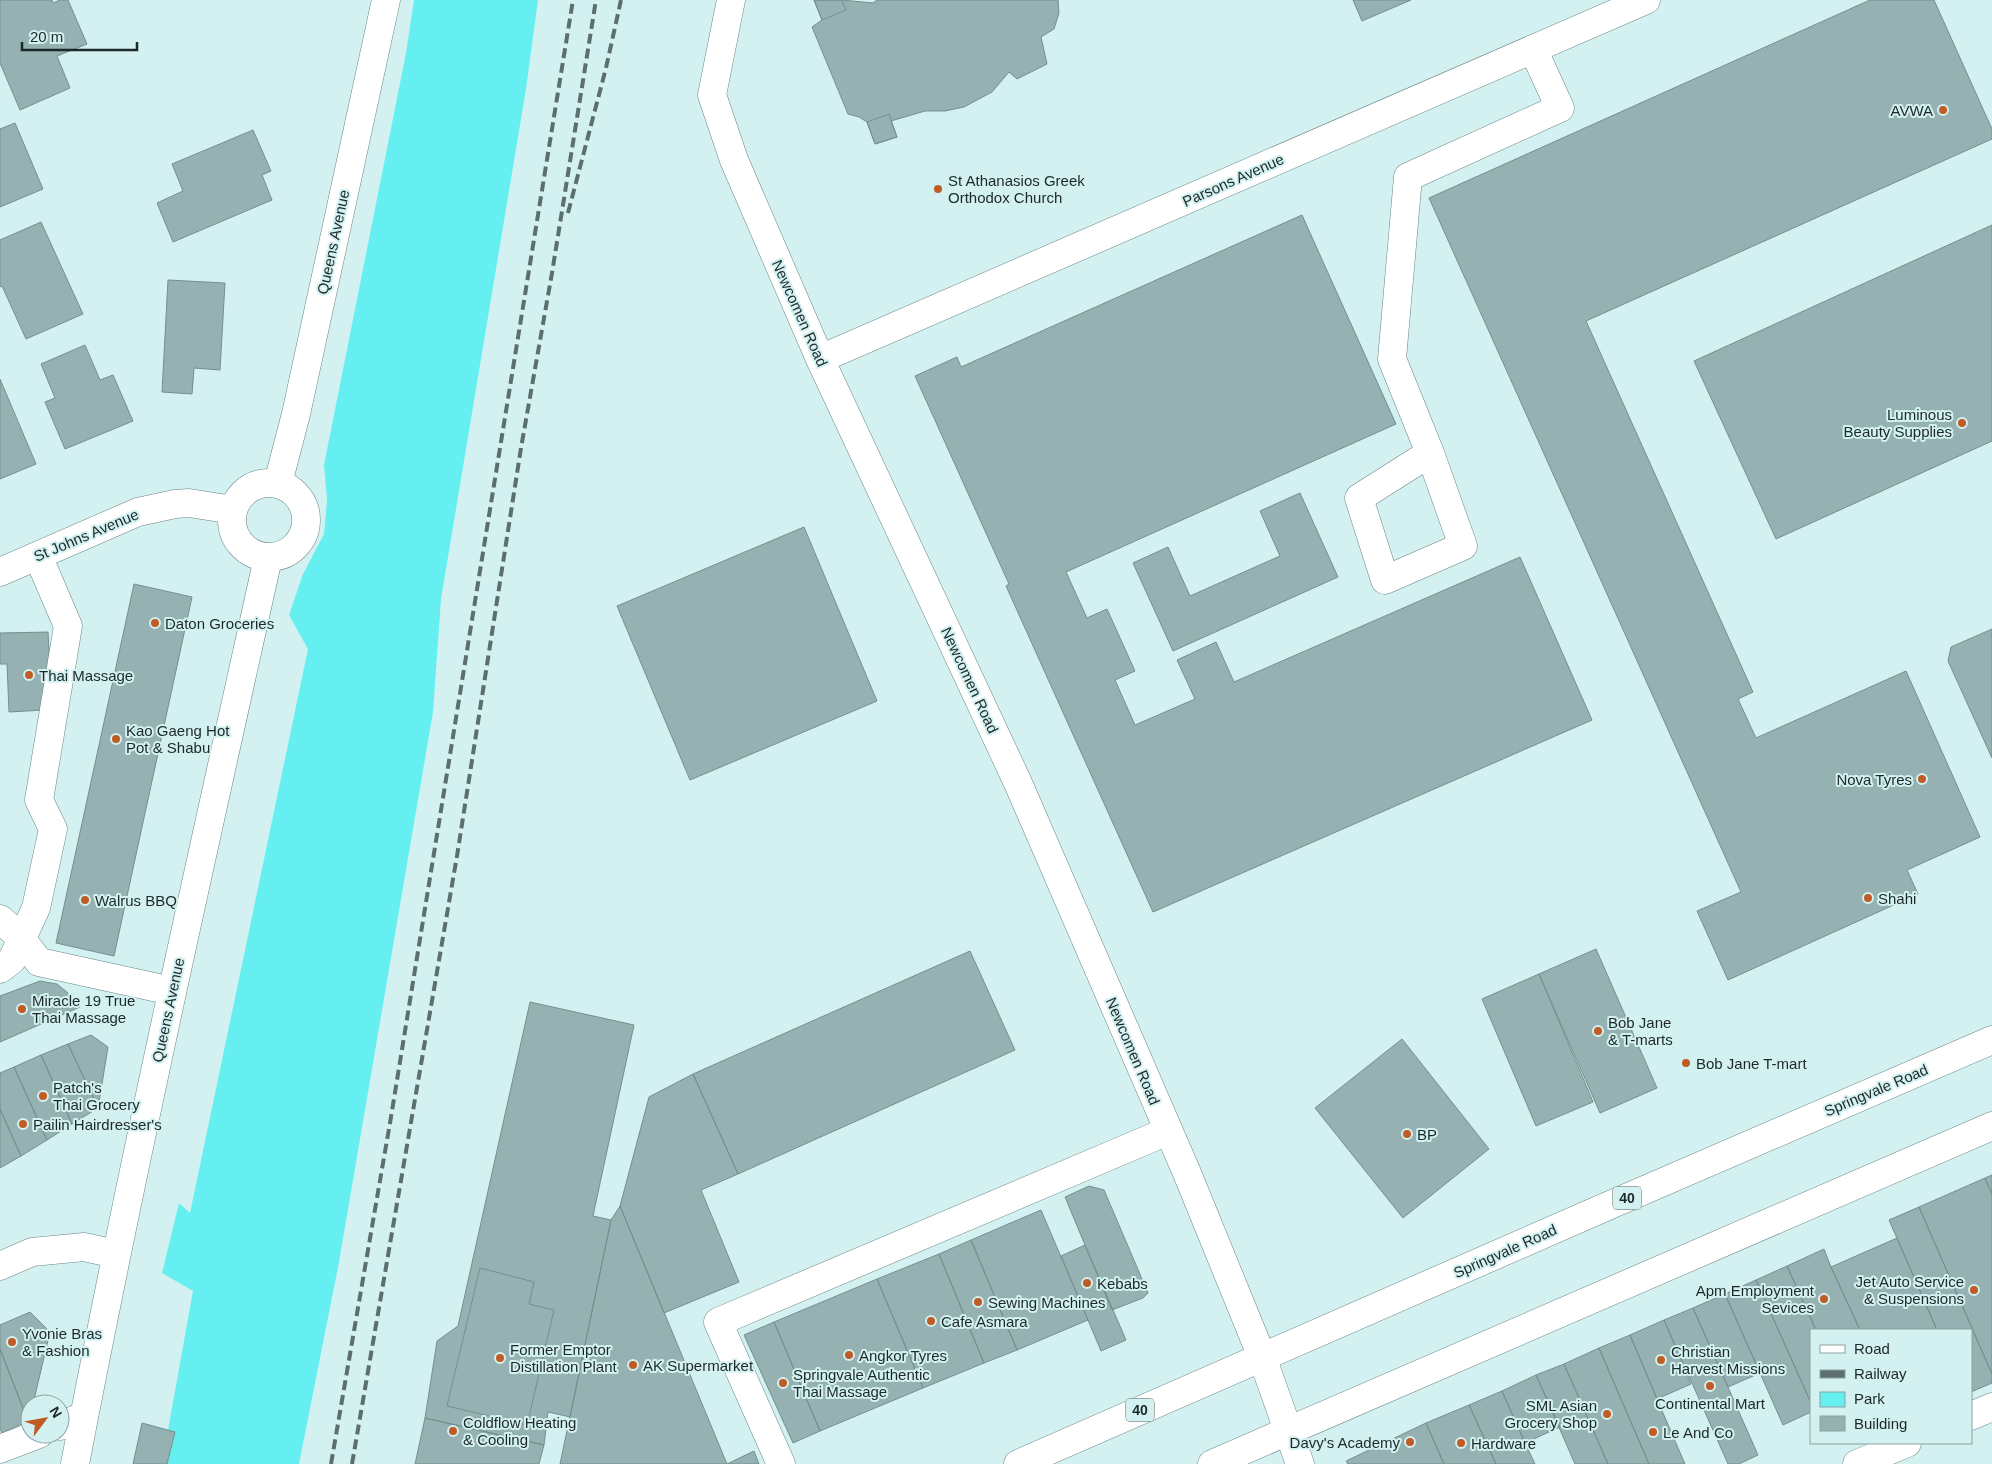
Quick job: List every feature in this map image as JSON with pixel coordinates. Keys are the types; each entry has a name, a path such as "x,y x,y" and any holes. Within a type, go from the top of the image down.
{"main road":[{"name":"Queens Avenue","path":"278,483 296,414 386,0"},
{"name":"Newcomen Road","path":"732,0 712,95 734,160 820,359 1018,783 1168,1131 1262,1357 1300,1464"},
{"name":"Parsons Avenue","path":"820,359 1646,0"},
{"path":"1430,453 1359,498 1385,580 1463,546 1430,453 1392,359 1408,177 1560,108 1533,49"},
{"path":"267,482 278,483 290,488 298,496 306,513 305,531 300,542 291,551 280,556 268,558 255,555 244,547 235,536 231,523 233,510 238,499 246,490 267,482"},
{"name":"St Johns Avenue","path":"0,572 138,512 189,503 233,510"},
{"path":"0,969 12,960 36,908 53,829 39,800 68,626 38,556"},
{"name":"Queens Avenue","path":"75,1464 72,1421 116,1254 268,558"},
{"path":"0,920 21,938 39,962 172,991"},
{"name":"Springvale Road","path":"1018,1464 1992,1040"},
{"path":"1212,1464 1992,1126"},
{"path":"781,1464 718,1322 1168,1131"},
{"path":"0,1266 32,1252 84,1248 116,1254"},
{"path":"1972,1416 1992,1407"},
{"path":"0,1449 20,1441"},
{"path":"1857,1464 1905,1444"}],"green space":[{"path":"414,0 538,0 526,89 441,599 433,712 339,1262 299,1464 167,1464 175,1432 168,1430 193,1291 162,1273 179,1203 190,1213 308,649 289,615 303,574 324,534 327,500 324,465 406,53"}],"building":[{"path":"0,0 52,0 53,3 60,0 68,0 87,44 57,56 70,88 20,110 0,63"},
{"path":"814,0 873,3 877,0 1058,0 1059,13 1054,29 1041,37 1047,64 1017,79 1009,72 992,92 964,107 945,111 925,111 891,121 897,137 875,144 867,122 859,117 848,114 812,27 822,20"},
{"path":"814,0 842,0 846,10 822,20"},
{"path":"1353,0 1411,0 1362,21"},
{"path":"1870,0 1934,0 1992,129 1992,139 1586,321 1753,692 1738,699 1756,738 1906,671 1980,837 1907,870 1918,894 1728,980 1697,911 1741,892 1429,198"},
{"path":"889,114 897,137 875,144 867,122"},
{"path":"15,123 43,189 0,207 0,129"},
{"path":"253,130 271,171 262,175 272,200 173,242 157,203 183,191 172,164"},
{"path":"1302,215 1396,424 1066,572 1087,618 1107,609 1135,671 1115,680 1135,725 1195,699 1177,660 1216,642 1234,682 1520,557 1592,720 1153,912 1006,586 1009,584 915,376 957,357 961,367"},
{"path":"41,222 83,314 26,339 2,286 0,287 0,240"},
{"path":"1992,225 1992,441 1776,539 1694,361"},
{"path":"168,280 225,283 220,370 194,368 192,394 162,392"},
{"path":"85,345 100,380 113,375 133,421 65,449 45,402 55,398 41,364"},
{"path":"0,379 36,464 0,479"},
{"path":"1300,493 1338,577 1173,651 1133,563 1168,547 1190,596 1280,556 1260,511"},
{"path":"804,527 877,701 690,780 617,606"},
{"path":"134,584 192,597 114,956 56,943"},
{"path":"1992,629 1992,758 1948,661 1951,647"},
{"name":"Thai Massage","path":"48,632 51,687 44,687 45,710 9,712 7,664 0,664 0,633"},
{"name":"Bob Jane & T-marts","path":"1596,949 1657,1088 1600,1113 1539,974"},
{"path":"970,951 1015,1050 738,1174 693,1074"},
{"path":"1539,974 1593,1102 1536,1126 1482,999"},
{"path":"40,981 57,984 80,1007 0,1042 0,996"},
{"path":"530,1002 634,1025 593,1216 611,1220 570,1417 548,1412 544,1445 425,1418 437,1341 458,1326"},
{"path":"91,1035 108,1047 98,1108 68,1044"},
{"path":"1402,1039 1489,1149 1403,1218 1315,1108"},
{"path":"68,1044 98,1108 72,1124 41,1055"},
{"name":"Patch's Thai Grocery","path":"41,1055 72,1124 47,1140 14,1067"},
{"name":"Pailin Hairdresser's","path":"14,1067 47,1140 21,1156 0,1109 0,1073"},
{"path":"693,1074 738,1174 701,1190 739,1282 664,1313 620,1206 649,1097"},
{"path":"0,1109 21,1156 0,1168"},
{"path":"1992,1175 1992,1194 1985,1178"},
{"name":"Jet Auto Service & Suspensions","path":"1985,1178 1992,1194 1992,1374 1919,1207"},
{"path":"1089,1186 1104,1190 1148,1293 1143,1298 1112,1310 1065,1197"},
{"name":"AK Supermarket","path":"620,1206 727,1464 560,1464 611,1220"},
{"path":"1919,1207 1992,1374 1992,1383 1972,1392 1972,1329 1937,1329 1889,1220"},
{"path":"1041,1210 1088,1320 1017,1350 971,1240"},
{"path":"1897,1238 1937,1329 1860,1329 1831,1267"},
{"name":"Sewing Machines","path":"971,1240 1017,1350 984,1363 939,1254"},
{"name":"Kebabs","path":"1085,1245 1126,1340 1101,1351 1061,1256"},
{"name":"Apm Employment Sevices","path":"1824,1249 1860,1329 1816,1329 1787,1266"},
{"name":"Cafe Asmara","path":"939,1254 984,1363 923,1388 877,1279"},
{"path":"1787,1266 1816,1329 1810,1329 1810,1401 1756,1280"},
{"name":"Former Emptor Distillation Plant","path":"480,1268 534,1282 529,1304 554,1310 527,1425 447,1406"},
{"name":"Angkor Tyres","path":"877,1279 923,1388 820,1431 774,1322"},
{"path":"1756,1280 1810,1401 1810,1412 1783,1425 1725,1294"},
{"path":"1725,1294 1760,1373 1728,1387 1693,1308"},
{"name":"Continental Mart","path":"1693,1308 1758,1455 1739,1464 1728,1464 1664,1320"},
{"path":"30,1312 50,1332 35,1394 20,1394 20,1400 0,1349 0,1325"},
{"name":"Christian Harvest Missions","path":"1664,1320 1691,1384 1657,1399 1630,1335"},
{"name":"Springvale Authentic Thai Massage","path":"774,1322 820,1431 793,1443 744,1335"},
{"name":"Le And Co","path":"1630,1335 1685,1464 1649,1464 1599,1348"},
{"name":"SML Asian Grocery Shop","path":"1599,1348 1649,1464 1608,1464 1564,1364"},
{"path":"0,1349 20,1400 20,1425 2,1433 0,1429"},
{"path":"1564,1364 1608,1464 1575,1464 1536,1375"},
{"path":"1536,1375 1560,1427 1525,1443 1502,1391"},
{"path":"1502,1391 1535,1464 1496,1464 1469,1405"},
{"name":"Hardware","path":"1469,1405 1496,1464 1444,1464 1426,1423"},
{"name":"Coldflow Heating & Cooling","path":"425,1418 544,1445 539,1464 415,1464"},
{"path":"142,1423 175,1432 167,1464 133,1464"},
{"name":"Davy's Academy","path":"1426,1423 1444,1464 1348,1464 1346,1461"},
{"path":"754,1451 759,1464 727,1464"}],"railway":[{"path":"331,1464 391,1117 573,0"},
{"path":"352,1464 457,856 521,448 552,273 596,0"},
{"path":"568,213 606,68 621,0"}],"place":[{"name":"AVWA","path":"1943,110"},
{"name":"St Athanasios Greek Orthodox Church","path":"938,189"},
{"name":"Luminous Beauty Supplies","path":"1962,423"},
{"name":"Daton Groceries","path":"155,623"},
{"name":"Thai Massage","path":"29,675"},
{"name":"Kao Gaeng Hot Pot & Shabu","path":"116,739"},
{"name":"Nova Tyres","path":"1922,779"},
{"name":"Shahi","path":"1868,898"},
{"name":"Walrus BBQ","path":"85,900"},
{"name":"Miracle 19 True Thai Massage","path":"22,1009"},
{"name":"Bob Jane & T-marts","path":"1598,1031"},
{"name":"Bob Jane T-mart","path":"1686,1063"},
{"name":"Patch's Thai Grocery","path":"43,1096"},
{"name":"Pailin Hairdresser's","path":"23,1124"},
{"name":"BP","path":"1407,1134"},
{"name":"Kebabs","path":"1087,1283"},
{"name":"Jet Auto Service & Suspensions","path":"1974,1290"},
{"name":"Apm Employment Sevices","path":"1824,1299"},
{"name":"Sewing Machines","path":"978,1302"},
{"name":"Cafe Asmara","path":"931,1321"},
{"name":"Yvonie Bras & Fashion","path":"12,1342"},
{"name":"Angkor Tyres","path":"849,1355"},
{"name":"Former Emptor Distillation Plant","path":"500,1358"},
{"name":"Christian Harvest Missions","path":"1661,1360"},
{"name":"AK Supermarket","path":"633,1365"},
{"name":"Springvale Authentic Thai Massage","path":"783,1383"},
{"name":"Continental Mart","path":"1710,1386"},
{"name":"SML Asian Grocery Shop","path":"1607,1414"},
{"name":"Coldflow Heating & Cooling","path":"453,1431"},
{"name":"Le And Co","path":"1653,1432"},
{"name":"Davy's Academy","path":"1410,1442"},
{"name":"Hardware","path":"1461,1443"}]}
